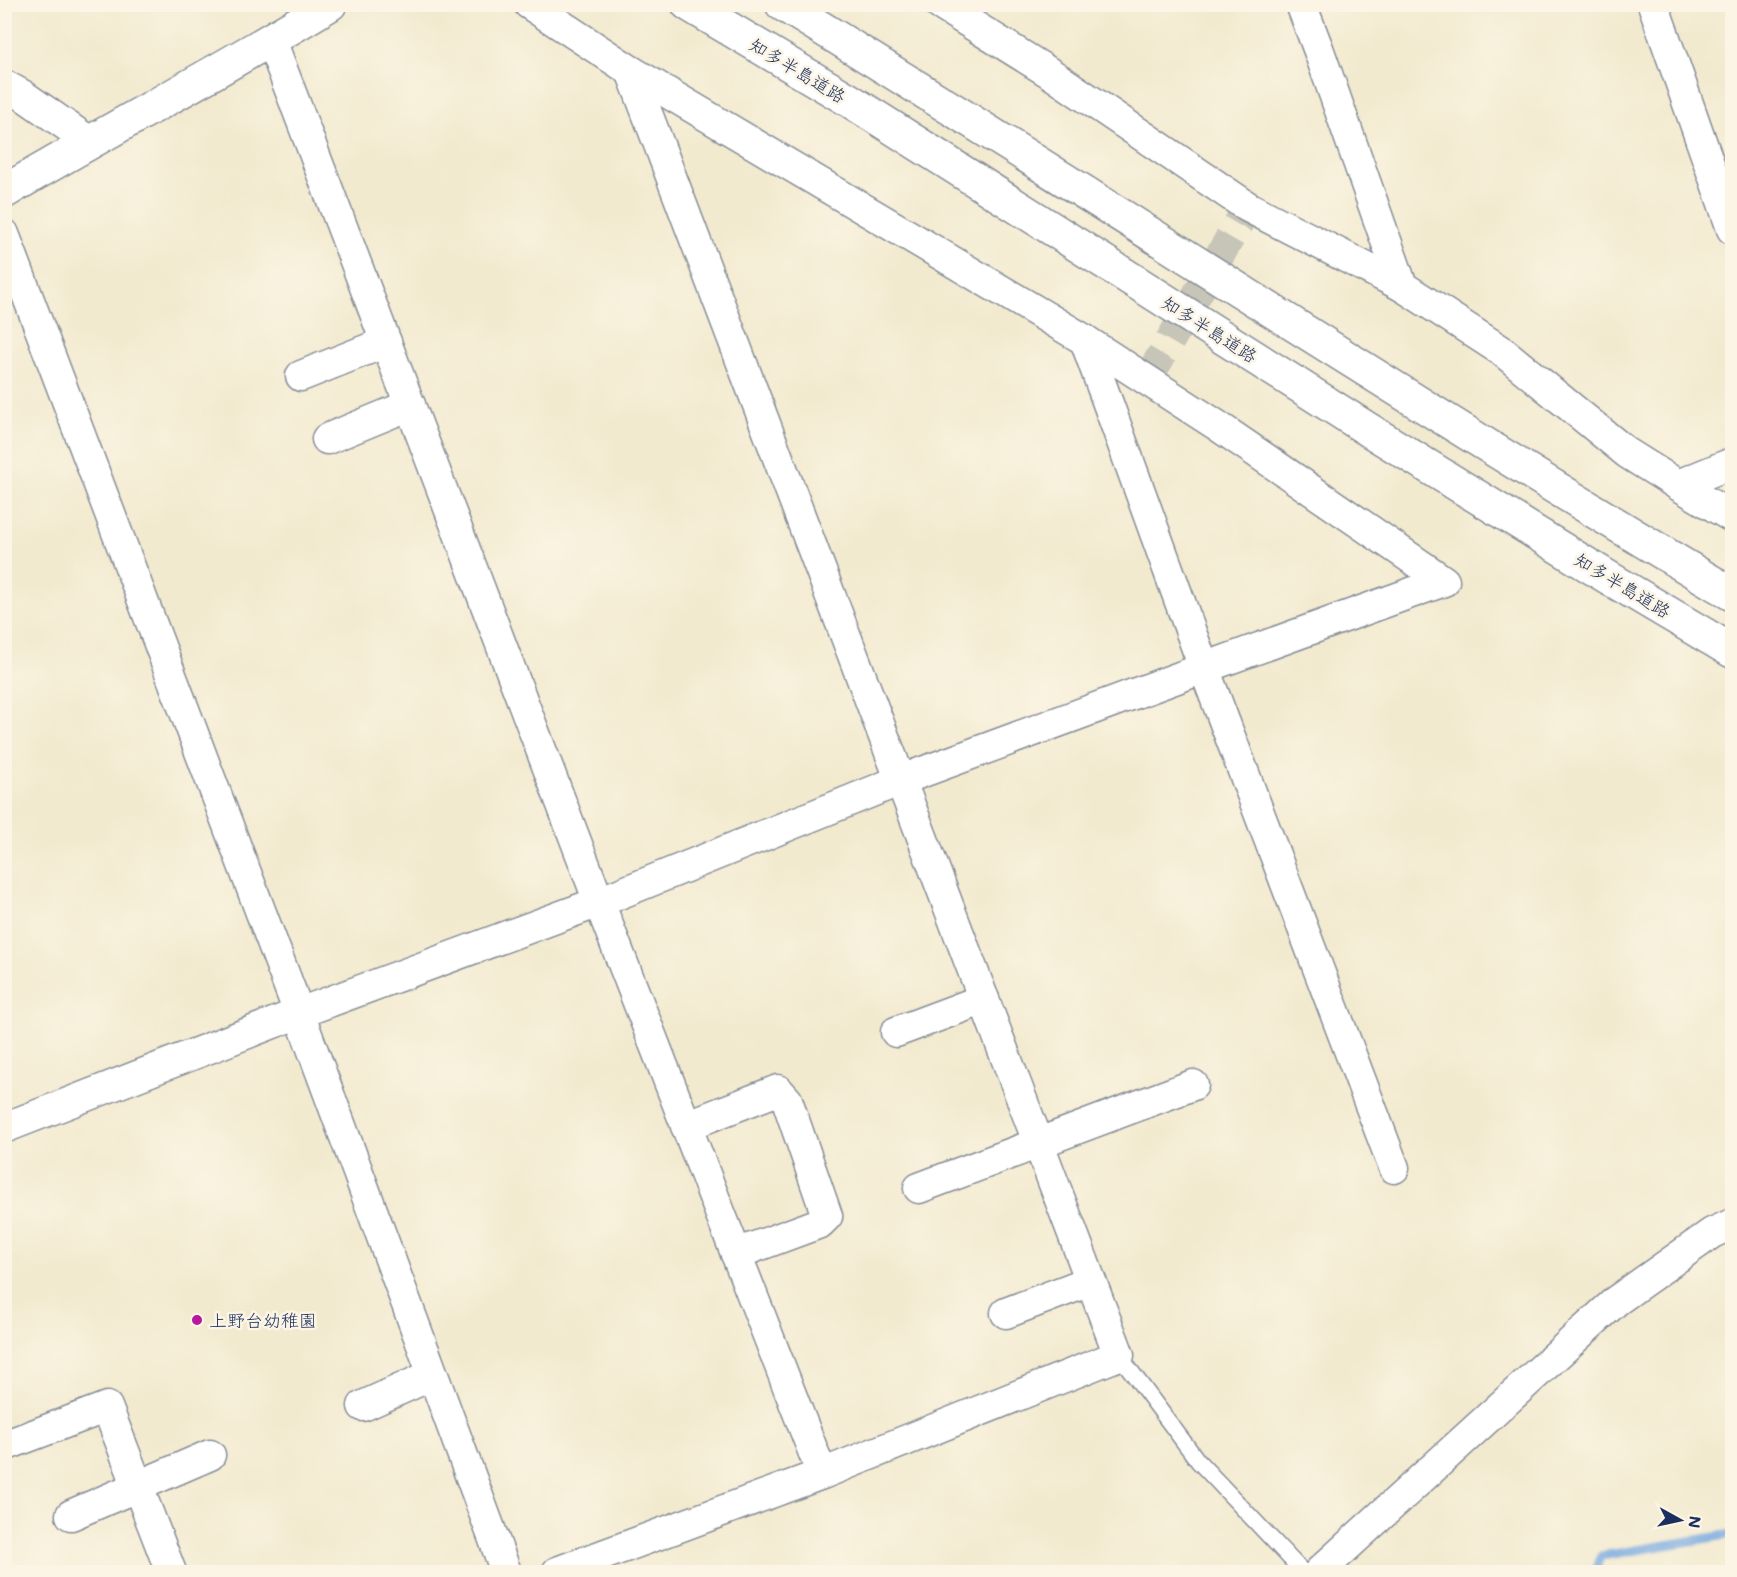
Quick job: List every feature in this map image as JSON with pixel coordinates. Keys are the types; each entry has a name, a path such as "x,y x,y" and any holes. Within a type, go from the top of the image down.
{"main road":[{"path":"4,192 330,4"},
{"name":"知多半島道路","path":"688,4 849,100 1369,430 1732,651"},
{"path":"782,4 1395,388 1732,594"}],"street":[{"path":"4,1128 299,1013 599,902 901,780 1444,581 1218,426 1085,340 631,71 529,4"},
{"path":"1301,4 1402,286"},
{"path":"1653,4 1732,229"},
{"path":"948,7 1248,207 1402,286 1502,351 1627,453 1732,517"},
{"path":"271,40 599,902 822,1474"},
{"path":"557,1572 822,1474 1119,1355 631,71"},
{"path":"4,85 24,96 90,142"},
{"path":"4,234 299,1013 506,1572"},
{"path":"1085,340 1204,668 1394,1168"},
{"path":"301,376 386,342"},
{"path":"327,439 410,405"},
{"path":"1678,485 1732,463"},
{"path":"896,1032 984,999"},
{"path":"919,1188 1193,1085"},
{"path":"686,1126 778,1090 788,1100 827,1216 820,1223 736,1254"},
{"path":"1319,1572 1617,1301 1712,1233 1732,1224"},
{"path":"1006,1313 1090,1281"},
{"path":"363,1406 432,1375"},
{"path":"4,1446 107,1407 171,1572"},
{"path":"71,1515 210,1455"}],"lane":[{"path":"1119,1355 1198,1461 1303,1572"}],"waterway":[{"path":"1596,1572 1601,1556 1732,1534"}],"tunnel":[{"path":"1147,380 1248,207"}],"place":[{"name":"上野台幼稚園","path":"197,1320"}]}
